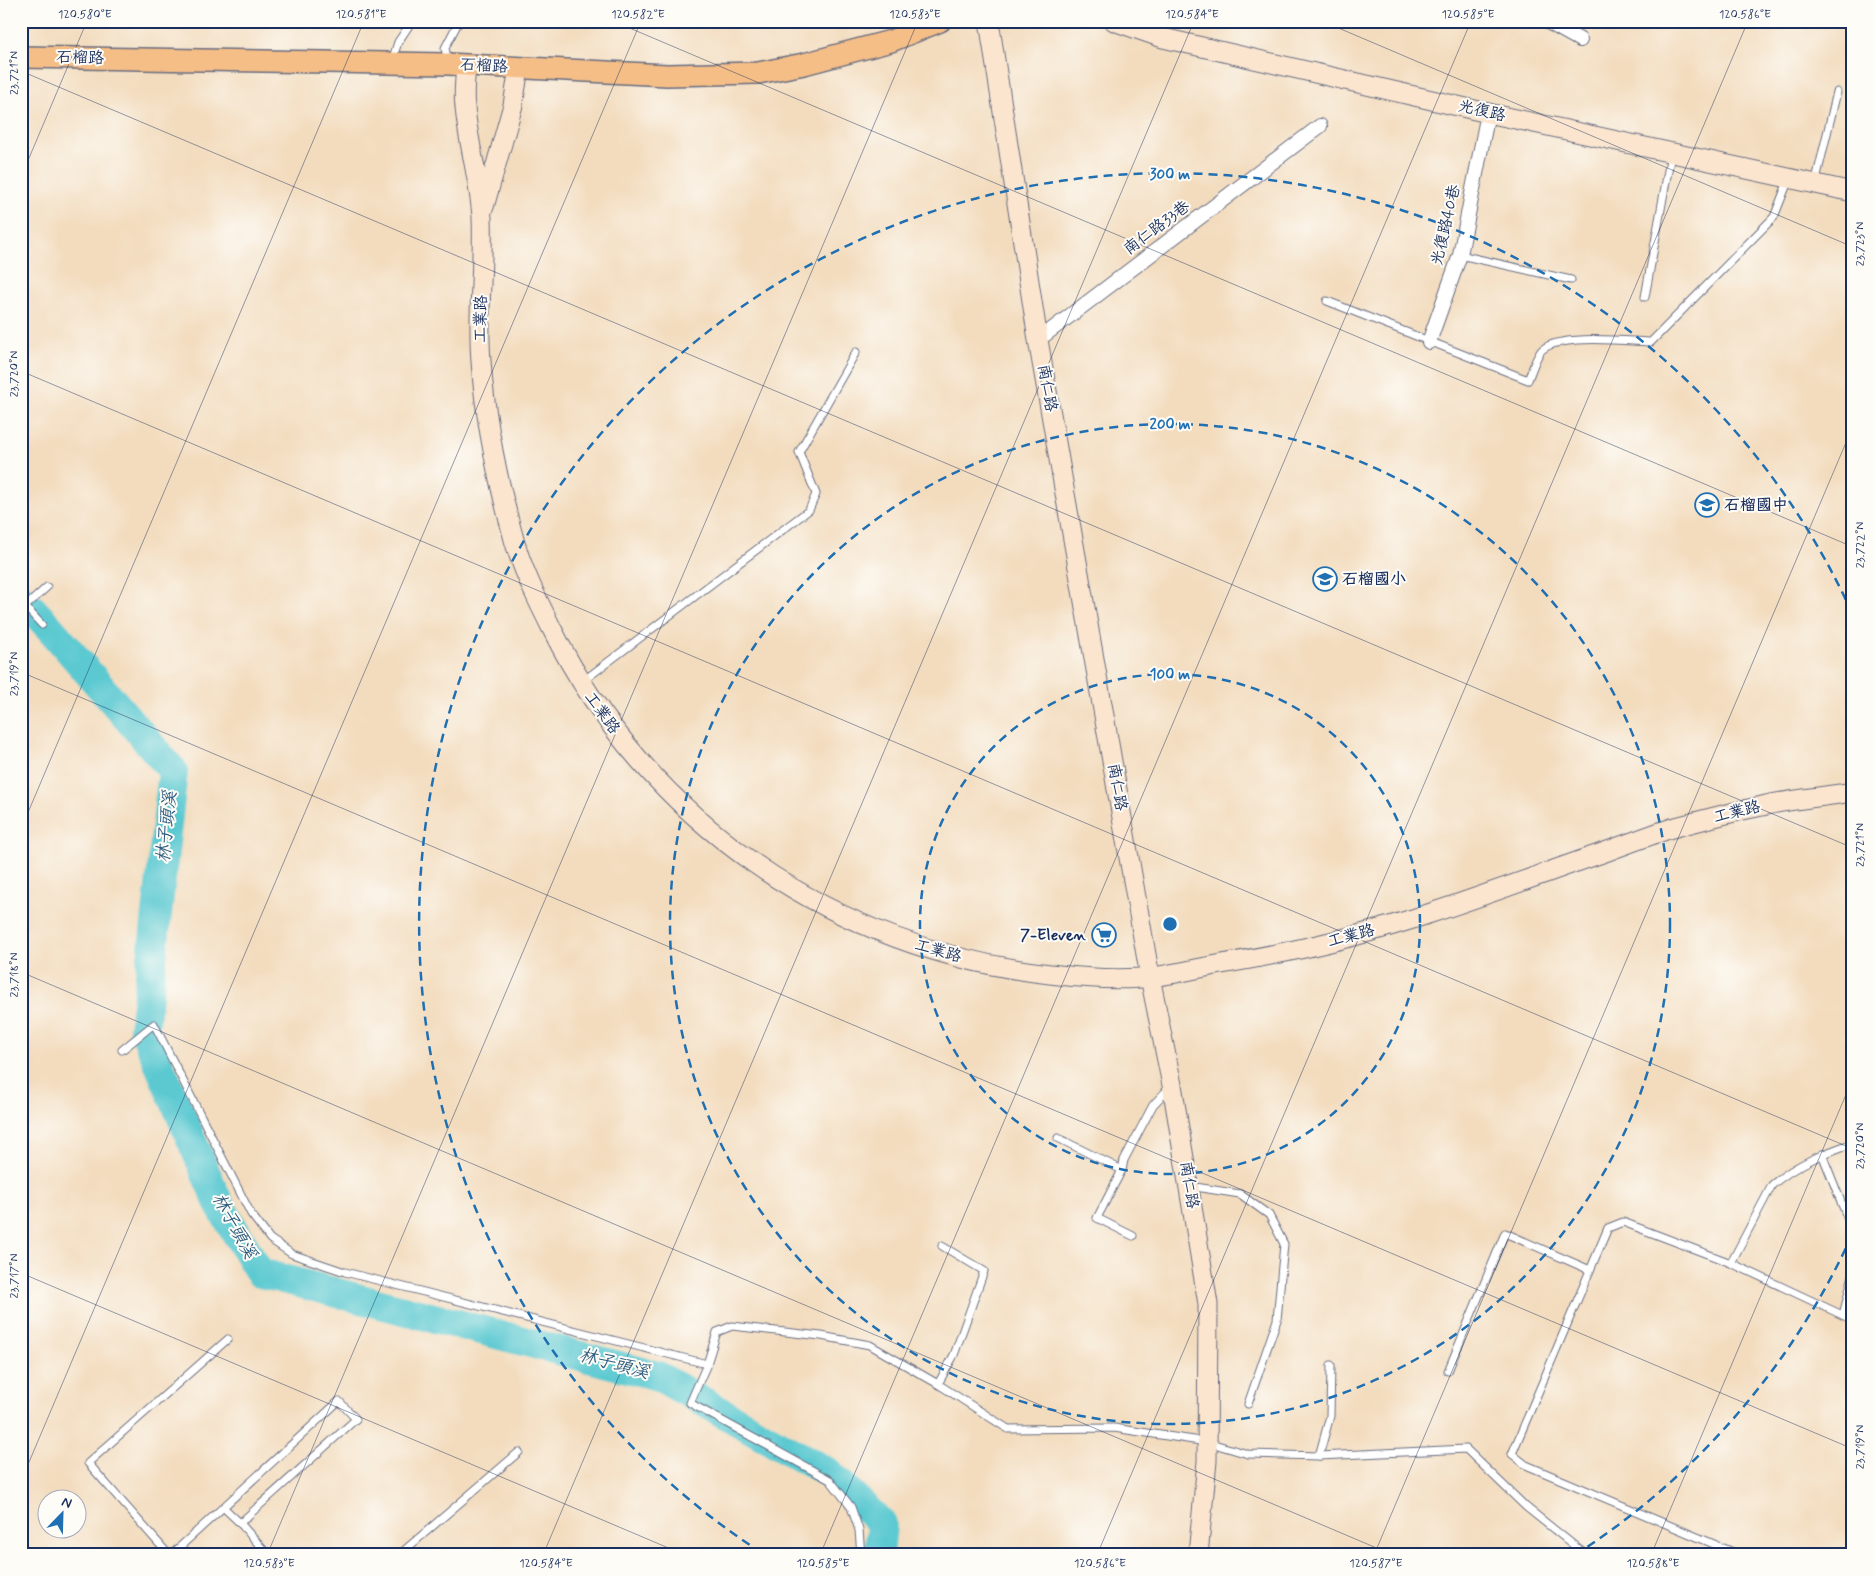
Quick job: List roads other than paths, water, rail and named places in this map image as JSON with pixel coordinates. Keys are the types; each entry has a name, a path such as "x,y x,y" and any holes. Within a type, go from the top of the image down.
{"main road":[{"name":"石榴路","path":"21,57 457,65 667,75 758,73 804,64 891,41 940,21"}],"street":[{"name":"南仁路","path":"989,21 1038,340 1150,977 1172,1085 1208,1304 1207,1461 1198,1555"},
{"name":"光復路","path":"1114,21 1163,38 1488,113 1853,192"},
{"path":"1546,21 1580,40"},
{"name":"工業路","path":"457,65 482,216 480,358 490,438 513,538 538,602 581,683 602,714 650,773 704,826 765,871 833,911 870,928 908,942 947,955 987,964 1027,972 1068,976 1150,977 1284,953 1362,934 1427,915 1669,829 1764,805 1853,792"},
{"name":"工業路","path":"482,216 513,105 519,68"},
{"name":"光復路40巷","path":"1429,342 1460,256 1488,113"},
{"name":"南仁路33巷","path":"1038,340 1320,126"}],"lane":[{"path":"391,64 398,42 412,21"},
{"path":"457,65 445,48 459,21"},
{"path":"1815,184 1837,92"},
{"path":"1645,297 1672,154"},
{"path":"1327,300 1528,380 1542,349 1558,341 1650,342 1774,217 1790,179"},
{"path":"1460,256 1571,280"},
{"path":"581,683 808,510 816,494 799,452 856,352"},
{"path":"42,625 24,604 47,587"},
{"path":"122,1050 154,1024 251,1214 270,1239 292,1254 345,1272 707,1364"},
{"path":"1133,1236 1097,1218 1122,1170 1124,1160 1153,1105 1172,1085"},
{"path":"1058,1138 1122,1170"},
{"path":"1731,1263 1772,1185 1781,1177 1822,1154 1853,1142"},
{"path":"1822,1154 1853,1232"},
{"path":"1189,1186 1240,1194 1269,1215 1284,1244 1277,1320 1248,1404"},
{"path":"1740,1555 1526,1464 1512,1454 1608,1228 1623,1222 1731,1263 1853,1320"},
{"path":"1448,1371 1505,1233 1590,1270"},
{"path":"938,1384 954,1356 984,1271 942,1246"},
{"path":"1843,1315 1853,1275"},
{"path":"861,1555 858,1530 851,1508 830,1480 690,1403 707,1364 717,1332 732,1326 822,1336 870,1345 938,1384 1008,1429 1114,1428 1207,1442 1248,1454 1319,1456 1466,1449 1526,1507 1586,1555"},
{"path":"228,1339 88,1463 170,1555 339,1401 356,1419 240,1522"},
{"path":"1319,1456 1330,1416 1331,1365"},
{"path":"399,1555 519,1452"},
{"path":"223,1507 240,1522 268,1555"}],"waterway":[{"name":"林子頭溪","path":"21,598 49,627 173,771 144,1030 220,1206 260,1273 658,1376 829,1473 882,1524 879,1555"}],"place":[{"name":"石榴國中","path":"1707,505"},
{"name":"石榴國小","path":"1325,579"},
{"name":"7-Eleven","path":"1104,935"}]}
